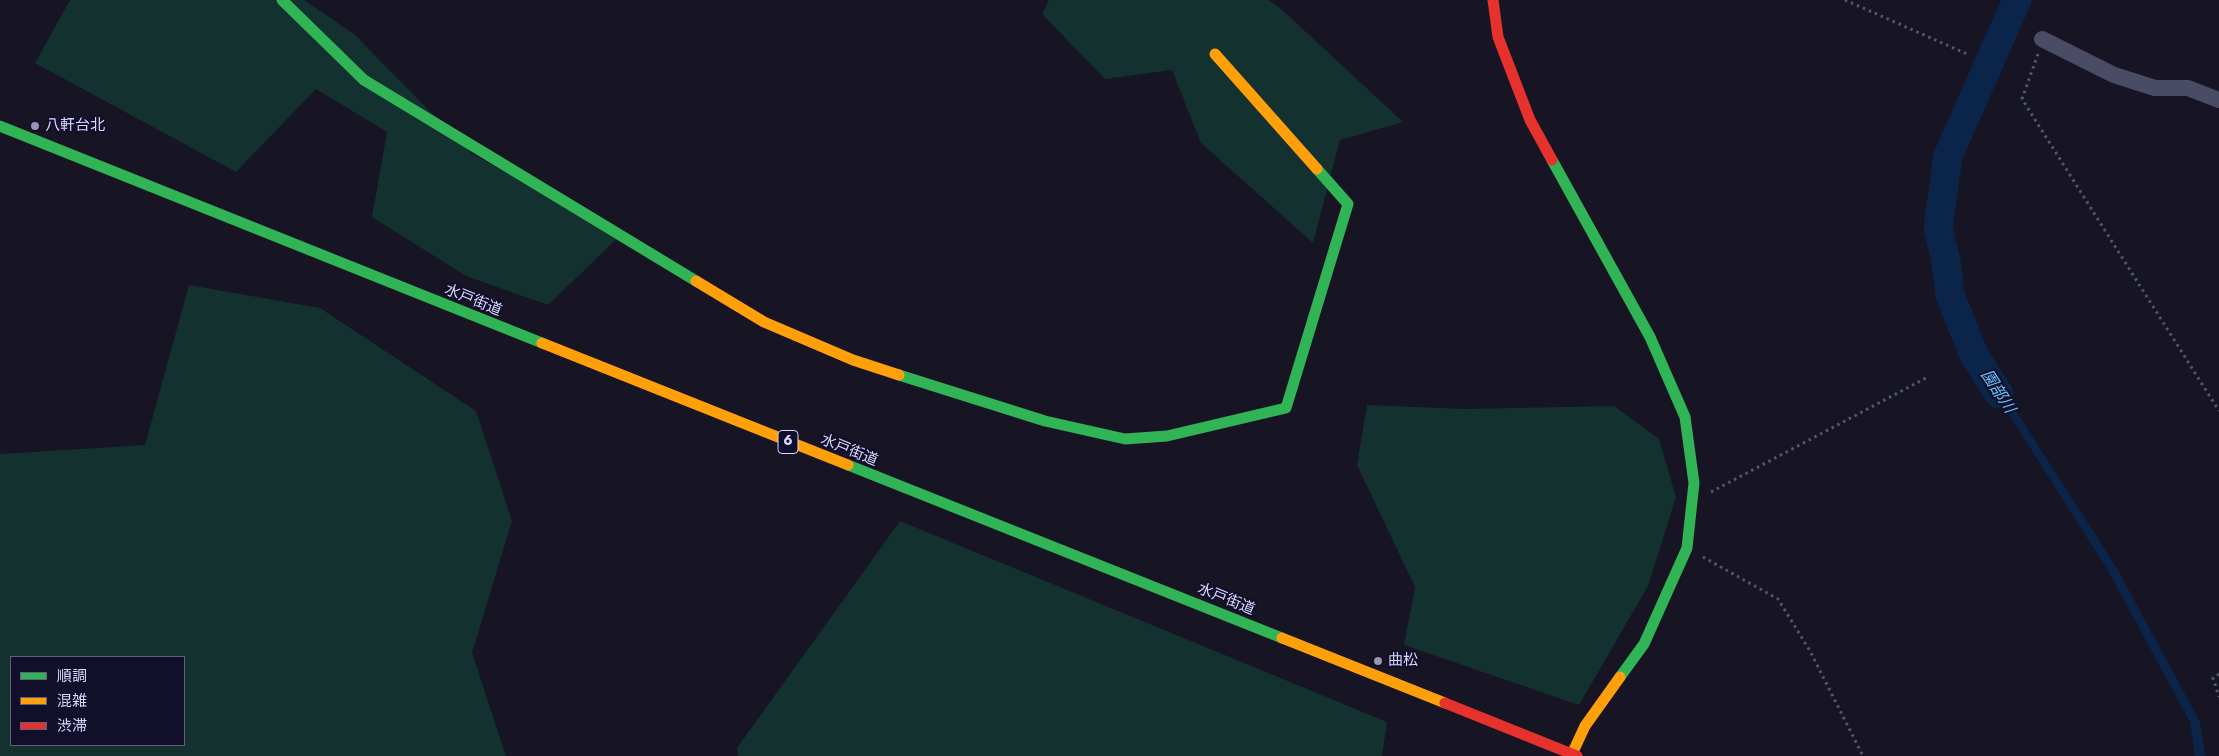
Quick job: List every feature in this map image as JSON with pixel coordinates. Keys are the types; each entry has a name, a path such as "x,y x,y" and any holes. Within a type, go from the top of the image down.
{"main road":[{"path":"282,0 364,80 764,322 853,360 1045,422 1125,439 1167,436 1286,408 1348,204 1215,54"},
{"path":"1493,0 1498,37 1530,120 1650,337 1685,417 1694,484 1687,548 1644,644 1585,726 1574,755"},
{"name":"水戸街道","path":"0,126 1574,755"}],"street":[{"path":"2042,39 2114,75 2155,88 2188,88 2219,100"}],"path":[{"path":"1845,0 1967,54"},
{"path":"2042,39 2022,100 2219,411"},
{"path":"1693,501 1926,378"},
{"path":"1687,548 1778,599 1810,651 1863,756"},
{"path":"2219,674 2213,678 2219,697"}],"green space":[{"path":"70,0 304,0 354,34 472,154 622,234 548,305 466,276 372,217 387,132 316,89 236,172 35,63"},
{"path":"1049,0 1268,0 1279,7 1403,122 1340,140 1313,243 1201,143 1172,70 1105,79 1042,14"},
{"path":"189,285 320,308 476,411 512,521 472,653 506,756 0,756 0,454 145,445"},
{"path":"1367,405 1465,409 1614,406 1659,439 1676,497 1648,586 1579,705 1404,645 1415,587 1357,465"},
{"path":"900,521 1387,722 1382,756 738,756 737,748"}],"water":[{"path":"1978,352 2118,570 2200,722 2205,756 2195,756 2190,722 2110,574 1977,364"}],"waterway":[{"name":"園部川","path":"1999,394 1974,355 1950,295 1946,261 1938,228 1948,156 2017,0"}],"traffic: fast":[{"path":"282,0 364,80 696,281"},
{"path":"0,126 542,343"},
{"path":"1552,160 1650,337 1685,417 1694,483 1687,548 1644,644 1620,677"},
{"path":"899,375 1045,421 1125,439 1167,436 1286,408 1348,204 1317,169"},
{"path":"848,465 1282,638"}],"traffic: slow":[{"path":"1215,54 1317,169"},
{"path":"696,281 764,322 853,360 899,375"},
{"path":"542,343 848,465"},
{"path":"1282,638 1445,703"},
{"path":"1572,754 1585,726 1620,677"}],"traffic: jam":[{"path":"1493,0 1498,37 1530,120 1552,160"},
{"path":"1445,703 1577,756"}],"place":[{"name":"八軒台北","path":"35,126"},
{"name":"曲松","path":"1378,661"}]}
